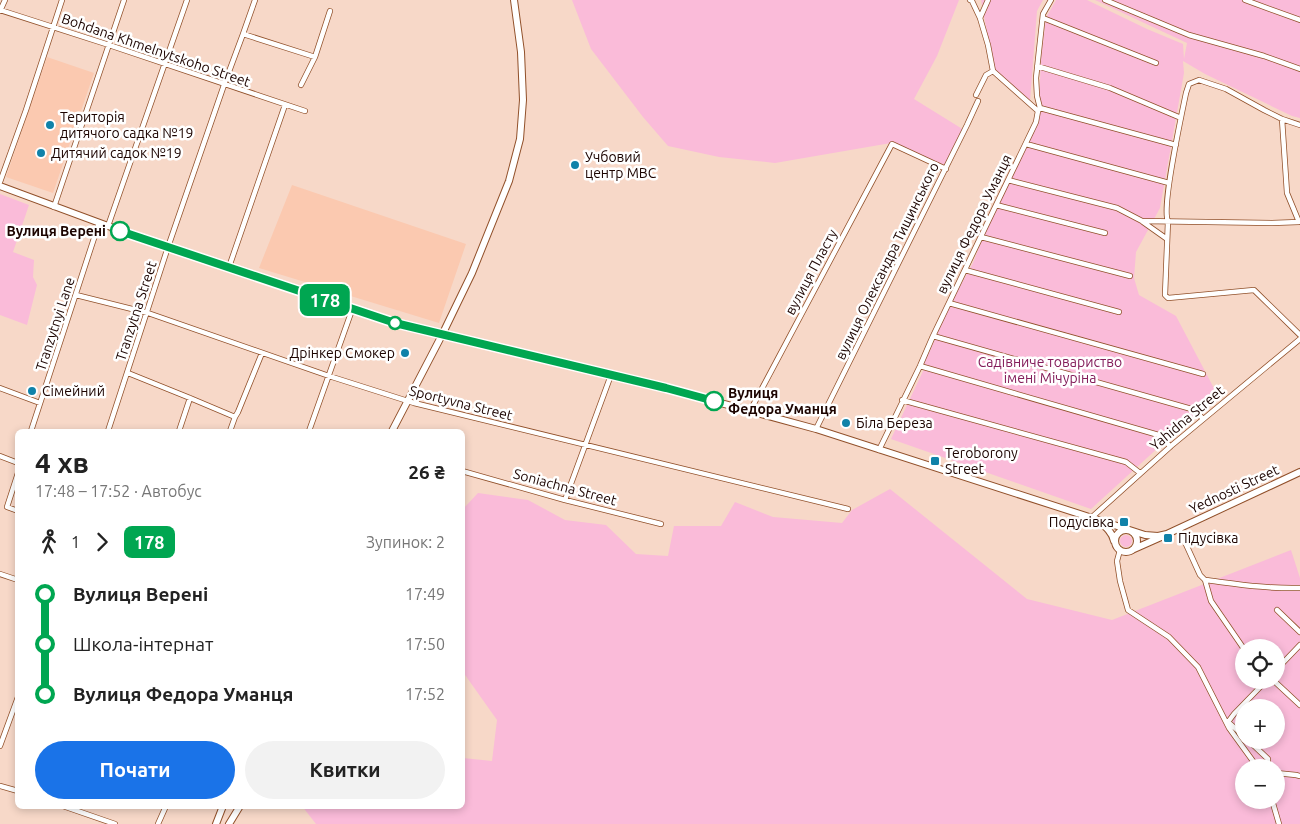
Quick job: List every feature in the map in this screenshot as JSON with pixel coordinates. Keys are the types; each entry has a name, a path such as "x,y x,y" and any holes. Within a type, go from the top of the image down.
{"main road":[{"path":"394,429 442,335 480,254 509,180 520,139 523,100 521,52 514,0"},
{"path":"0,186 99,224 352,310 408,327 666,388 816,429 879,450"},
{"name":"Yednosti Street","path":"879,450 1150,536 1167,534 1179,529 1300,472"},
{"path":"1091,518 1108,529 1113,536 1116,546 1125,552 1167,534"},
{"path":"1114,541 1119,532 1130,530 1135,534 1137,541 1133,550"},
{"path":"216,824 222,809"},
{"path":"229,824 238,809"}],"street":[{"name":"Bohdana Khmelnytskoho Street","path":"5,0 0,10 305,111"},
{"path":"0,182 62,0"},
{"path":"54,207 124,0"},
{"path":"108,226 187,0"},
{"name":"Tranzytna Street","path":"109,429 168,247 255,0"},
{"path":"970,0 980,18 993,71 1039,109 1176,145"},
{"path":"980,18 988,0"},
{"name":"вулиця Федора Уманця","path":"879,450 1036,122 1039,109 1036,78 1043,14 1051,0"},
{"path":"1106,0 1189,35 1257,53 1300,69"},
{"path":"1245,0 1300,20"},
{"path":"301,84 314,57 330,11"},
{"path":"1043,18 1156,64"},
{"path":"244,34 314,57"},
{"path":"1037,66 1110,88 1181,118"},
{"path":"976,95 986,75 993,71"},
{"path":"1300,125 1282,119 1226,89 1199,80 1189,84 1169,183 1166,216 1168,221 1165,295 1168,298 1254,290 1300,335"},
{"name":"вулиця Олександра Тищинського","path":"816,429 978,102"},
{"path":"229,267 285,105"},
{"path":"1142,221 1299,222 1287,193 1282,119"},
{"name":"вулиця Пласту","path":"750,411 892,144 946,169"},
{"path":"1026,144 1169,183"},
{"path":"1008,180 1117,208 1142,221 1167,239"},
{"path":"996,205 1104,233"},
{"name":"Tranzytnyi Lane","path":"32,429 99,224"},
{"path":"981,237 1130,276"},
{"path":"965,270 1119,312"},
{"name":"Sportyvna Street","path":"76,295 148,313 407,401 848,509"},
{"path":"949,303 1203,374"},
{"path":"310,429 352,310"},
{"path":"933,336 1195,410 1203,419"},
{"name":"Yahidna Street","path":"1091,518 1170,447 1300,339"},
{"path":"231,429 262,352"},
{"path":"920,366 1162,436 1170,447"},
{"path":"128,374 235,417"},
{"path":"564,500 611,375"},
{"path":"0,388 40,403"},
{"path":"180,429 190,398"},
{"path":"902,400 1126,462 1140,473"},
{"path":"0,456 15,462"},
{"name":"Soniachna Street","path":"465,472 564,500 661,524"},
{"path":"7,507 15,483"},
{"path":"0,504 15,510"},
{"name":"Yednosti Street","path":"1179,529 1200,575 1205,580 1211,601 1237,639"},
{"path":"1120,550 1116,561 1128,610 1170,638 1198,667 1230,728 1252,759"},
{"path":"0,574 15,579"},
{"path":"1205,580 1287,589 1300,588"},
{"path":"1278,610 1300,632"},
{"path":"1285,661 1300,645"},
{"path":"1249,699 1258,689"},
{"path":"1283,689 1300,705"},
{"path":"0,746 15,705"},
{"path":"1235,713 1228,722 1235,728"},
{"path":"1257,749 1268,759"},
{"path":"1285,774 1300,776"},
{"path":"0,786 15,790"},
{"path":"72,809 115,824"},
{"path":"158,824 165,809"},
{"path":"1275,809 1279,824"}],"shaded area":[{"name":"Територія дитячого садка №19","path":"47,57 94,73 53,193 6,177"},
{"path":"292,185 466,244 439,323 259,268"}],"green space":[{"path":"572,0 959,0 937,56 914,99 964,130 945,168 891,143 775,163 719,157 668,146 643,117 591,49"},
{"path":"981,0 1043,0 1037,11 1030,101 994,70"},
{"name":"Садівниче товариство імені Мічуріна","path":"1056,0 1087,0 1183,44 1184,59 1187,43 1095,0 1300,0 1300,118 1292,116 1205,74 1183,61 1184,73 1160,208 1136,252 1134,278 1139,295 1176,316 1217,394 1091,509 891,439 924,369 922,363 930,351 948,308 973,263 989,222 1038,124 1041,59 1046,18"},
{"path":"0,194 29,205 13,252 34,260 33,277 37,285 27,325 0,315"},
{"path":"890,489 1027,599 1112,620 1291,550 1300,578 1300,824 316,824 304,809 465,809 465,758 492,761 497,720 465,675 465,507 478,493 528,500 565,520 606,525 636,554 668,556 674,526 721,526 735,502 773,517 842,523 852,510"},
{"path":"1128,535 1131,536 1131,546 1124,547 1121,546 1120,539 1121,536"}],"bus line":[{"name":"178","path":"120,231 395,323 714,401"}],"place":[{"name":"Територія дитячого садка №19","path":"50,125"},
{"name":"Дитячий садок №19","path":"41,153"},
{"name":"Учбовий центр МВС","path":"575,165"},
{"name":"Вулиця Верені","path":"120,231"},
{"name":"Дрінкер Смокер","path":"405,353"},
{"name":"Сімейний","path":"32,391"},
{"name":"Вулиця Федора Уманця","path":"714,401"},
{"name":"Біла Береза","path":"846,423"},
{"name":"Teroborony Street","path":"935,461"},
{"name":"Подусівка","path":"1124,522"},
{"name":"Підусівка","path":"1168,538"}]}
